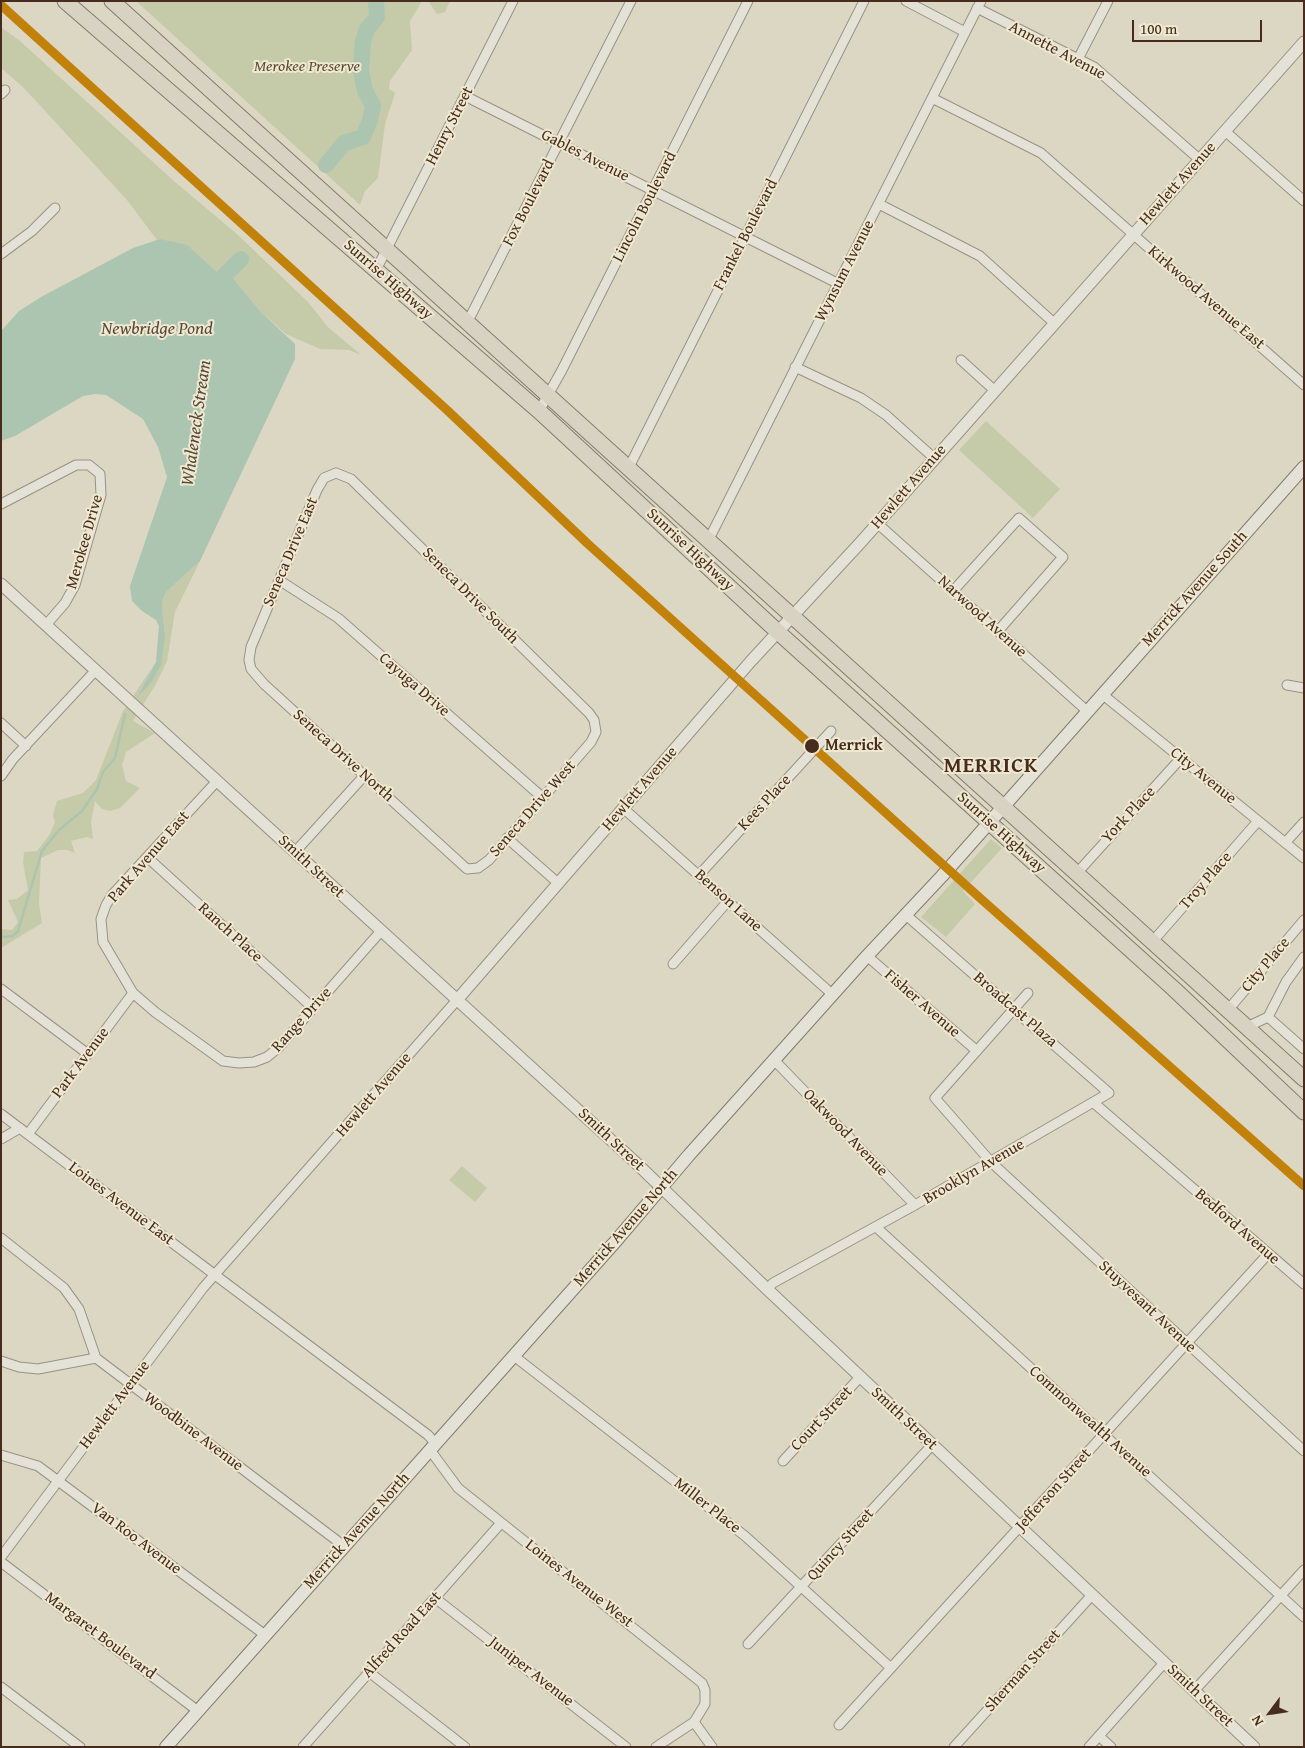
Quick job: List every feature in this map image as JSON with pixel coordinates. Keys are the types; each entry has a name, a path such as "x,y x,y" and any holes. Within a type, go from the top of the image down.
{"highway":[{"name":"Sunrise Highway","path":"65,1 539,411 778,632 1174,989 1304,1112"},
{"name":"Sunrise Highway","path":"112,1 386,251 1004,806 1304,1079"}],"main road":[{"name":"Merrick Avenue South","path":"1087,710 1304,467"},
{"name":"Merrick Avenue North","path":"166,1747 514,1356 832,994 1004,806 1087,710"}],"street":[{"name":"Henry Street","path":"376,270 513,1"},
{"name":"Fox Boulevard","path":"467,323 631,1"},
{"name":"Lincoln Boulevard","path":"539,411 748,1"},
{"name":"Frankel Boulevard","path":"628,469 864,1"},
{"path":"906,1 965,32"},
{"path":"1078,60 1108,1"},
{"name":"Wynsum Avenue","path":"708,541 979,5"},
{"name":"Annette Avenue","path":"979,5 1108,77 1200,159"},
{"name":"Hewlett Avenue","path":"1,1557 214,1274 457,1000 778,632 1304,42"},
{"name":"Gables Avenue","path":"465,96 839,284"},
{"name":"Kirkwood Avenue East","path":"932,98 1041,153 1304,385"},
{"path":"1225,131 1304,201"},
{"path":"879,204 980,256 1054,323"},
{"path":"1,254 32,231 55,208"},
{"path":"960,360 994,390"},
{"path":"795,367 861,398 886,415 934,458"},
{"name":"Merokee Drive","path":"1,504 76,465 90,465 100,474 102,495 75,585 65,603 46,625"},
{"name":"Seneca Drive East","path":"251,647 317,490 324,478 336,473 344,474"},
{"name":"Seneca Drive South","path":"344,474 351,478 594,720"},
{"path":"953,591 1019,518 1062,558 998,631"},
{"name":"Narwood Avenue","path":"877,523 1087,710"},
{"name":"Cayuga Drive","path":"279,580 338,618 542,797"},
{"name":"Smith Street","path":"1,584 662,1188 1254,1747"},
{"name":"Seneca Drive North","path":"251,647 249,660 254,674 454,857"},
{"path":"1,776 96,670"},
{"path":"1287,685 1304,688"},
{"name":"City Avenue","path":"1102,694 1304,858"},
{"name":"Seneca Drive West","path":"454,857 467,870 478,868 489,860 591,742 596,732 594,720"},
{"path":"1,723 26,746"},
{"name":"Kees Place","path":"699,875 831,731"},
{"name":"York Place","path":"1076,873 1181,758"},
{"path":"295,852 364,776"},
{"name":"Park Avenue East","path":"133,993 103,942 101,919 112,895 217,781"},
{"name":"Benson Lane","path":"624,808 832,994"},
{"name":"Troy Place","path":"1153,941 1258,821"},
{"path":"1285,843 1304,822"},
{"path":"507,838 558,883"},
{"name":"Ranch Place","path":"147,857 313,1008"},
{"path":"673,964 728,901"},
{"name":"Broadcast Plaza","path":"906,915 1109,1093 1094,1103"},
{"name":"City Place","path":"1228,1010 1304,920"},
{"name":"Range Drive","path":"133,993 208,1052 222,1060 239,1063 254,1062 267,1057 381,931"},
{"name":"Fisher Avenue","path":"867,956 977,1051"},
{"path":"1247,1027 1268,1017 1286,982 1304,957"},
{"path":"1,989 88,1054"},
{"name":"Park Avenue","path":"28,1134 133,993"},
{"path":"977,1051 1028,993"},
{"path":"1268,1017 1304,1049"},
{"name":"Stuyvesant Avenue","path":"977,1051 935,1098 991,1162 1186,1344 1304,1450"},
{"name":"Oakwood Avenue","path":"774,1060 915,1205"},
{"name":"Brooklyn Avenue","path":"767,1289 773,1283 876,1227 1094,1103"},
{"name":"Bedford Avenue","path":"1094,1103 1304,1284"},
{"path":"1,1114 20,1128 1,1139"},
{"name":"Loines Avenue East","path":"20,1128 214,1274"},
{"name":"Commonwealth Avenue","path":"876,1227 1304,1618"},
{"path":"1,1238 64,1288 78,1309 96,1358 38,1369 19,1368 1,1361"},
{"name":"Jefferson Street","path":"838,1725 1268,1254"},
{"name":"Loines Avenue West","path":"214,1274 428,1435 433,1447 458,1488 697,1676 705,1690 705,1704 694,1722"},
{"name":"Miller Place","path":"514,1356 745,1536 891,1668"},
{"name":"Woodbine Avenue","path":"96,1358 344,1546"},
{"name":"Court Street","path":"783,1461 860,1377"},
{"name":"Quincy Street","path":"748,1644 803,1587 932,1445"},
{"name":"Van Roo Avenue","path":"1,1455 38,1466 264,1635"},
{"name":"Alfred Road East","path":"303,1747 501,1523"},
{"name":"Margaret Boulevard","path":"1,1562 198,1711"},
{"path":"1194,1691 1304,1570"},
{"name":"Sherman Street","path":"954,1747 1092,1595"},
{"name":"Juniper Avenue","path":"435,1598 626,1747"},
{"path":"1089,1747 1164,1663"},
{"path":"369,1672 465,1747"},
{"path":"1,1687 80,1747"},
{"path":"656,1747 694,1722 712,1747"},
{"path":"1099,1736 1110,1747"}],"green space":[{"name":"Merokee Preserve","path":"136,1 422,1 410,21 412,50 390,81 389,89 395,93 385,124 378,178 365,191 360,205"},
{"path":"428,1 450,1 445,12 437,14"},
{"path":"1,27 20,41 175,182 237,234 308,302 328,327 361,355 349,350 320,349 286,334 260,311 228,272 221,276 160,239 157,240 127,200 23,87 1,68"},
{"path":"986,421 1060,489 1033,518 959,450"},
{"path":"200,561 175,612 167,661 156,684 133,721 155,733 126,752 122,765 126,781 140,788 120,808 110,811 102,809 95,801 91,822 93,839 87,837 71,841 75,853 67,850 58,850 41,858 39,904 42,923 1,948 1,929 12,930 18,922 8,900 17,899 28,890 23,862 24,852 37,851 50,834 55,822 53,815 57,801 83,793 96,780 123,711 156,662 138,695 151,683 165,636 162,608 163,598 167,591"},
{"path":"991,839 1002,848 963,891 975,904 946,937 921,917"},
{"path":"462,1166 487,1188 475,1202 449,1180"}],"water":[{"name":"Newbridge Pond","path":"160,239 187,245 221,276 228,272 260,311 295,344 295,359 200,561 167,591 163,598 162,608 165,636 161,665 151,683 137,697 156,662 159,626 156,620 142,611 132,601 130,586 167,477 158,447 143,419 106,395 95,394 83,396 15,436 1,441 1,331 19,311 41,297 133,248"}],"waterway":[{"path":"326,165 344,143 363,137 370,120 373,105 365,91 361,71 363,41 367,29 377,17 376,1"},
{"path":"216,284 241,259"},
{"name":"Whaleneck Stream","path":"1,937 13,936 18,931 42,851 59,830 82,811 97,789 103,772 115,758 125,714"}],"transit line":[{"path":"1,5 447,410 588,544 980,898 1304,1186"}],"place":[{"name":"Merrick","path":"812,746"}],"district":[{"name":"MERRICK","path":"991,767"}]}
